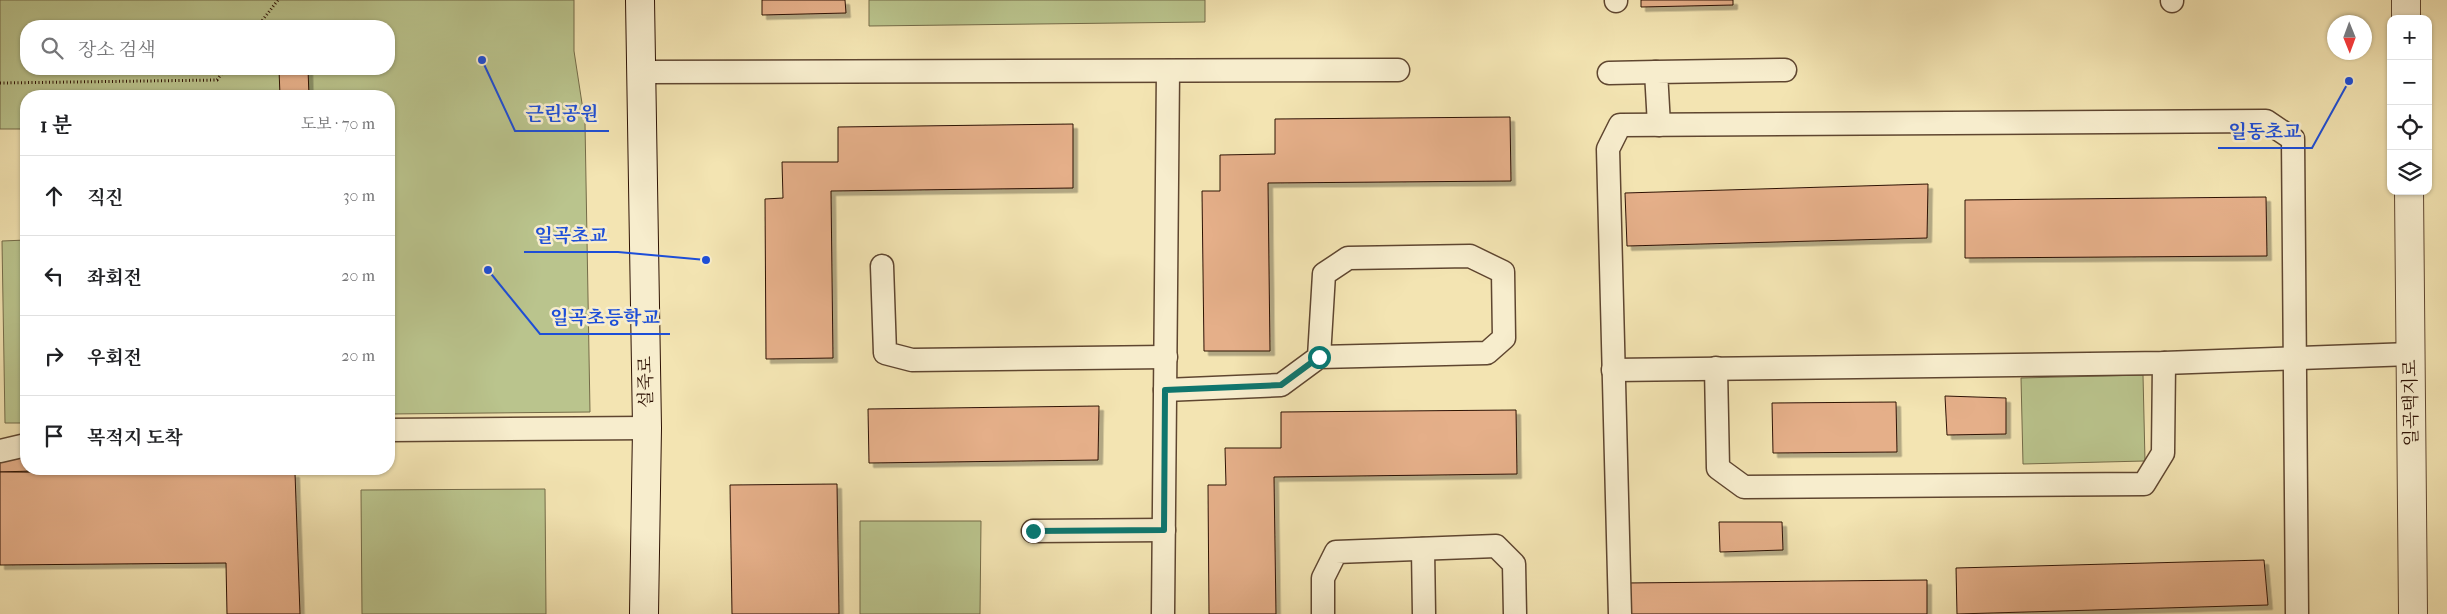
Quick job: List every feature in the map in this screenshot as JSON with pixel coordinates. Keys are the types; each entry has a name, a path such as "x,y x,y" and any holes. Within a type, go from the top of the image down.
{"main road":[{"name":"설죽로","path":"640,0 647,428 644,614"},
{"path":"2406,0 2406,15"},
{"name":"일곡택지로","path":"2408,195 2413,614"}],"lane":[{"path":"641,72 1398,70"},
{"path":"1608,73 1784,70"},
{"path":"1164,614 1168,71"},
{"path":"1656,72 1659,125"},
{"path":"1620,614 1608,149 1620,125 2266,121 2293,139 2297,614"},
{"path":"1165,390 1281,385 1319,357 1487,353 1504,338 1503,272 1470,256 1348,258 1324,274 1319,357"},
{"path":"882,266 885,353 912,360 1166,357"},
{"path":"1613,370 2164,363 2411,354"},
{"path":"1716,368 1718,468 1744,487 2144,484 2163,453 2164,363"},
{"path":"395,430 647,428"},
{"path":"0,451 20,446"},
{"path":"1033,531 1164,530"},
{"path":"1323,614 1323,578 1336,552 1496,546 1514,564 1515,614"},
{"path":"1423,549 1424,614"}],"path":[{"path":"263,20 278,0"},
{"path":"0,83 217,80 221,75"}],"green space":[{"path":"0,0 574,0 574,51 585,123 590,412 395,414 395,90 20,90 20,129 0,129"},
{"path":"869,0 1205,0 1205,22 869,26"},
{"path":"20,240 20,423 5,423 2,241"},
{"path":"2143,375 2145,461 2023,464 2021,378"},
{"path":"545,489 546,614 362,614 361,490"},
{"path":"860,521 981,521 980,614 860,614"}],"building":[{"path":"762,0 845,0 846,13 762,15"},
{"path":"1641,0 1733,0 1733,5 1641,7"},
{"path":"279,75 308,75 309,90 280,90"},
{"path":"1510,117 1511,181 1268,183 1270,351 1204,351 1202,191 1220,191 1220,155 1275,154 1275,119"},
{"path":"1073,124 1073,188 831,191 833,358 766,359 765,199 783,198 782,162 838,162 838,127"},
{"path":"1928,184 1927,238 1627,246 1625,193"},
{"path":"2266,197 2267,256 1965,258 1965,200"},
{"path":"1945,396 2006,398 2006,434 1947,435"},
{"path":"1896,402 1897,452 1773,453 1772,403"},
{"path":"1099,406 1098,460 869,463 868,409"},
{"path":"1516,410 1517,474 1274,477 1276,614 1209,614 1208,485 1226,485 1225,448 1281,448 1281,412"},
{"path":"20,446 20,471 0,472 0,447"},
{"path":"0,472 20,472 20,475 295,475 300,614 227,614 226,563 0,565"},
{"path":"837,484 839,614 732,614 730,485"},
{"path":"1719,522 1782,522 1783,550 1720,552"},
{"path":"2264,560 2268,605 1957,614 1956,568"},
{"path":"1927,580 1927,614 1627,614 1626,583"}],"place":[{"name":"근린공원","path":"482,60"},
{"name":"일동초교","path":"2349,81"},
{"name":"일곡초교","path":"706,260"},
{"name":"일곡초등학교","path":"488,270"}],"route":[{"path":"1033,531 1164,530 1165,390 1281,385 1319,357"}]}
